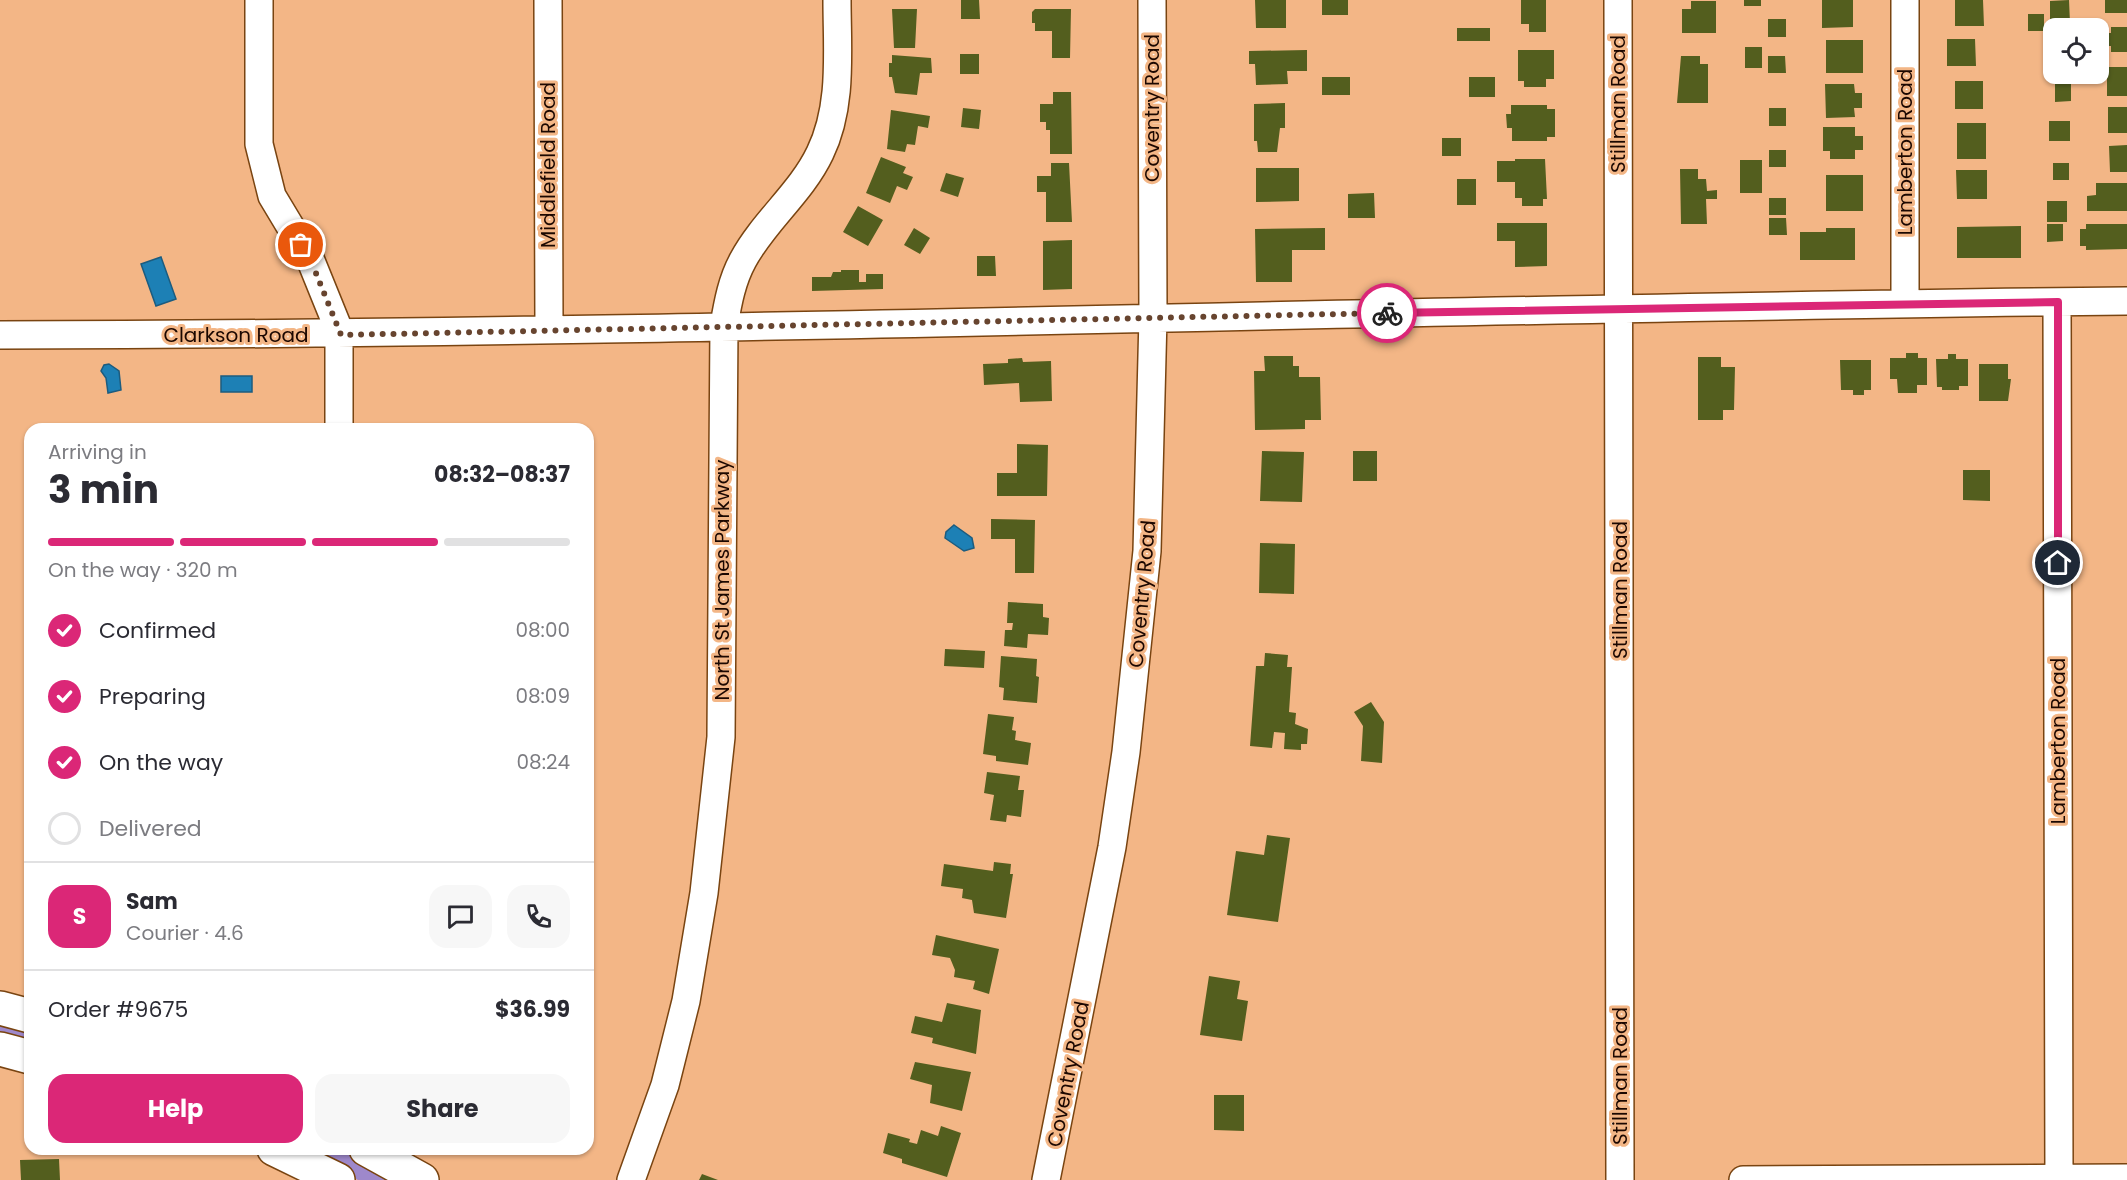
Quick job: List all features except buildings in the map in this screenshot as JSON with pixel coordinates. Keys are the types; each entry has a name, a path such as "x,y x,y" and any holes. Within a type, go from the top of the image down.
{"main road":[{"path":"0,1008 24,1014"},
{"path":"0,1049 24,1056"},
{"path":"286,1155 338,1180"},
{"path":"377,1155 422,1180"}],"street":[{"path":"259,0 259,144 272,196 311,261 341,335 339,340 339,423"},
{"name":"Middlefield Road","path":"548,0 549,329"},
{"name":"North St James Parkway","path":"631,1180 666,1085 686,1001 704,893 720,748 724,325 732,285 743,259 800,187 827,136 837,87 837,0"},
{"name":"Coventry Road","path":"1046,1180 1098,926 1126,752 1149,525 1153,317 1152,0"},
{"name":"Stillman Road","path":"1618,0 1620,1180"},
{"name":"Lamberton Road","path":"1905,0 1905,304"},
{"name":"Clarkson Road","path":"0,335 341,335 724,325 2127,301"},
{"name":"Lamberton Road","path":"2058,302 2059,1179"},
{"path":"1743,1180 2127,1178"}],"shaded area":[{"path":"0,1015 24,1022 24,1047 0,1041"},
{"path":"309,1155 356,1155 403,1180 358,1180"}],"water":[{"path":"161,257 176,299 156,306 141,264"},
{"path":"109,364 119,371 121,390 108,393 106,378 101,371 104,365"},
{"path":"221,376 252,376 252,392 221,392"},
{"path":"954,525 972,538 974,548 964,551 945,538 946,532"}],"way so far":[{"path":"301,245 311,261 341,335 724,325 1387,313"}],"route":[{"path":"1387,313 2058,302 2058,563"}]}
